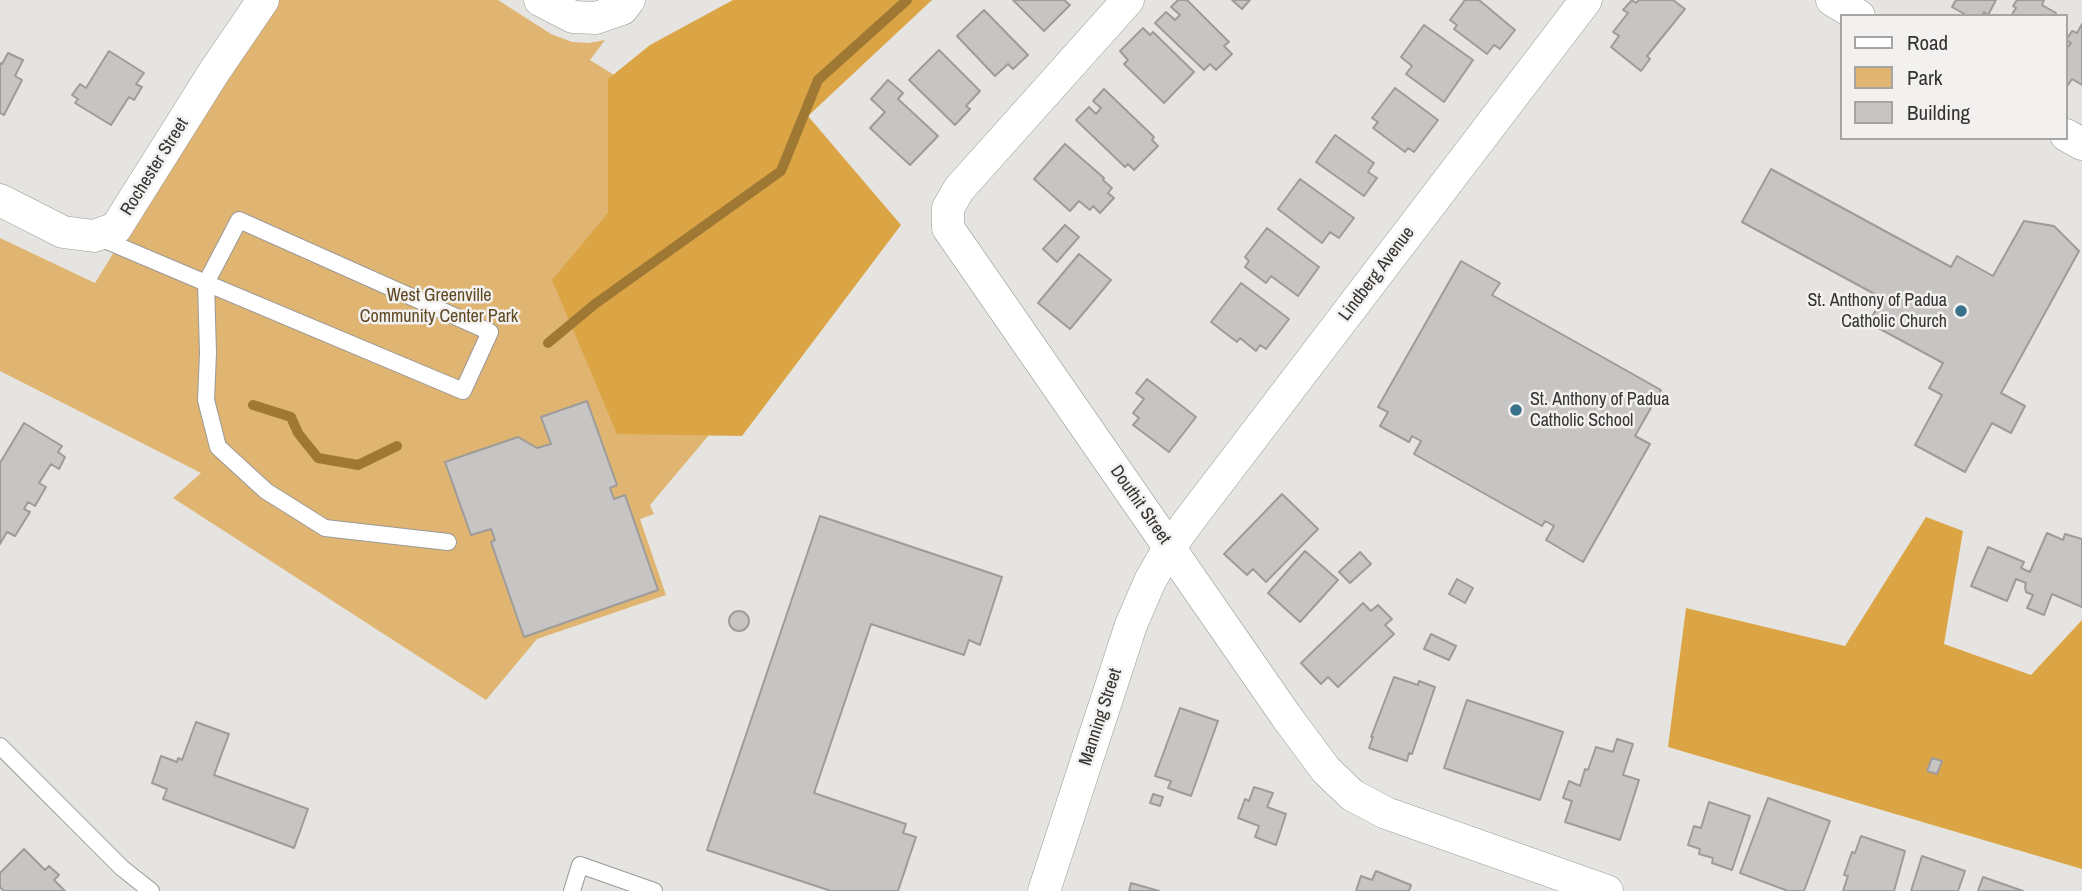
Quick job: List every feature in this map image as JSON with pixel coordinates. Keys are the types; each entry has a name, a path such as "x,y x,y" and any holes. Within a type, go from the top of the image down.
{"street":[{"name":"Rochester Street","path":"94,236 117,228 214,72 263,0"},
{"path":"540,0 573,17 596,18 622,9 629,0"},
{"name":"Douthit Street","path":"1128,0 959,189 948,208 948,228 1326,770 1352,795 1386,813 1607,891"},
{"name":"Lindberg Avenue","path":"1169,548 1586,0"},
{"path":"1832,0 1856,14"},
{"path":"0,200 63,232 94,236"},
{"name":"Manning Street","path":"1044,891 1130,625 1169,548"}],"lane":[{"path":"94,236 206,283 463,391 490,332 239,220 206,283 206,400 218,447 266,491 325,528 448,542"},
{"path":"0,746 122,868 151,891"},
{"path":"572,891 580,865 654,891"}],"green space":[{"name":"West Greenville Community Center Park","path":"276,0 498,0 551,34 572,42 605,40 590,60 876,237 650,505 654,514 640,519 666,595 537,639 486,700 173,498 201,473 0,371 0,238 95,283 173,156"}],"shaded area":[{"path":"733,0 932,0 808,116 901,225 742,436 617,434 552,280 608,213 608,79 650,45"},
{"path":"1926,517 1963,531 1944,644 2031,675 2082,620 2082,869 1668,747 1686,608 1845,646"}],"building":[{"path":"1013,0 1064,0 1070,5 1044,31"},
{"path":"1178,0 1187,0 1229,42 1224,46 1232,54 1216,70 1210,64 1204,70 1155,23 1166,12 1175,20 1180,15 1171,7"},
{"path":"1232,0 1250,0 1242,9"},
{"path":"1465,0 1479,0 1515,30 1500,49 1494,45 1487,54 1454,29 1457,25 1450,20"},
{"path":"1632,0 1636,3 1639,0 1673,0 1685,9 1647,56 1650,59 1641,71 1611,47 1619,36 1613,32 1628,13 1623,10"},
{"path":"1956,0 1996,0 1989,14 1964,14 1952,7"},
{"path":"2017,0 2044,0 2042,5 2056,13 2012,14 2016,8 2013,6"},
{"path":"984,10 1028,55 1013,69 1008,64 995,76 957,36"},
{"path":"2082,24 2082,85 2072,79 2068,85 2068,47 2071,43 2068,37 2072,31 2077,33"},
{"path":"1424,25 1473,60 1444,102 1406,74 1412,66 1401,57"},
{"path":"1143,28 1150,35 1153,32 1194,72 1164,103 1124,64 1128,60 1120,51"},
{"path":"939,50 980,91 966,106 970,109 955,125 909,80"},
{"path":"109,51 144,73 136,84 142,87 134,100 129,97 111,125 75,103 78,99 72,95 80,84 86,88"},
{"path":"8,53 23,60 15,76 22,80 4,115 0,113 0,63 2,64"},
{"path":"888,80 903,93 898,99 938,136 910,165 870,128 885,112 871,99"},
{"path":"1395,88 1438,120 1414,152 1408,148 1405,152 1373,128 1378,122 1372,118"},
{"path":"1104,89 1154,137 1152,140 1158,146 1134,170 1128,164 1125,167 1076,120 1089,107 1096,114 1101,108 1093,101"},
{"path":"1335,135 1374,163 1368,172 1377,178 1364,196 1316,162"},
{"path":"1065,144 1112,188 1108,193 1114,198 1100,213 1093,206 1090,210 1079,201 1070,211 1034,179"},
{"name":"St. Anthony of Padua Catholic Church","path":"1771,169 1951,267 1957,256 1993,276 2024,221 2054,226 2079,251 2001,393 2025,406 2011,433 1992,423 1965,472 1915,445 1942,395 1929,388 1943,363 1869,323 1882,298 1742,222"},
{"path":"1300,179 1354,218 1339,238 1330,232 1322,243 1278,209"},
{"path":"1065,225 1079,237 1057,262 1043,249"},
{"path":"1267,228 1319,267 1298,296 1271,276 1266,283 1245,267 1249,261 1245,257"},
{"path":"1079,254 1111,280 1070,329 1038,303"},
{"name":"St. Anthony of Padua Catholic School","path":"1461,261 1500,283 1492,295 1661,390 1635,436 1650,444 1583,562 1546,540 1554,526 1545,521 1542,526 1414,454 1421,441 1412,436 1409,442 1380,426 1388,412 1378,407"},
{"path":"1241,283 1289,319 1266,349 1260,345 1256,351 1240,338 1237,342 1211,322"},
{"path":"1147,379 1196,417 1169,452 1133,425 1139,418 1133,413 1144,399 1136,393"},
{"path":"587,401 617,485 610,488 614,499 625,495 658,590 524,637 491,542 495,540 491,529 471,535 445,462 518,437 537,448 551,444 541,417"},
{"path":"24,423 62,446 58,452 65,457 59,469 51,464 39,483 46,487 35,506 28,502 24,509 30,512 15,536 7,532 0,544 0,463"},
{"path":"1282,494 1318,529 1266,582 1253,569 1247,575 1224,554"},
{"path":"820,516 1002,577 980,645 969,640 964,655 871,624 814,793 906,824 903,833 916,837 898,891 831,891 707,850"},
{"path":"2047,533 2063,540 2065,534 2082,539 2082,607 2052,594 2044,615 2027,608 2033,595 2026,592 2026,583 2016,579 2007,601 1971,586 1988,547 2024,562 2021,568 2030,572"},
{"path":"1305,551 1338,580 1300,622 1268,593"},
{"path":"1360,552 1371,564 1350,583 1339,572"},
{"path":"1457,579 1473,588 1465,603 1449,594"},
{"path":"1363,603 1371,611 1378,605 1392,619 1385,625 1394,634 1338,687 1328,677 1321,684 1301,663"},
{"path":"735,611 743,611 749,621 743,631 735,631 729,625 729,617"},
{"path":"1431,634 1456,646 1449,660 1424,649"},
{"path":"1394,677 1435,687 1412,754 1409,753 1407,761 1369,748"},
{"path":"1467,700 1563,732 1540,800 1444,768"},
{"path":"1180,708 1218,721 1191,796 1168,788 1171,781 1155,776"},
{"path":"196,722 229,734 214,775 308,809 294,848 163,799 167,789 152,783 161,756 177,762 178,758 182,760"},
{"path":"1617,739 1633,744 1623,775 1639,780 1620,840 1565,822 1572,801 1563,798 1569,781 1580,786 1596,747 1613,752"},
{"path":"1932,758 1942,761 1937,774 1927,771"},
{"path":"1254,787 1273,793 1267,807 1286,814 1276,845 1255,837 1259,826 1238,818 1245,799 1249,801"},
{"path":"1153,794 1163,797 1160,806 1150,803"},
{"path":"1768,798 1830,821 1804,891 1788,891 1740,873"},
{"path":"1709,802 1750,816 1732,870 1712,863 1713,858 1699,854 1700,849 1688,845 1694,826 1701,828"},
{"path":"1861,836 1905,851 1894,891 1843,891 1848,876 1844,875"},
{"path":"24,849 45,870 49,866 59,875 54,880 65,891 4,891 0,887 0,873"},
{"path":"1922,856 1965,871 1958,891 1911,891"},
{"path":"1376,871 1411,885 1409,891 1356,891 1361,876 1372,880"},
{"path":"1983,877 2023,891 1978,891"},
{"path":"1131,883 1159,891 1129,891"}],"waterway":[{"path":"548,343 595,304 781,171 818,80 907,0"},
{"path":"253,405 291,417 298,433 318,458 358,465 397,446"}],"place":[{"name":"St. Anthony of Padua Catholic Church","path":"1961,311"},
{"name":"St. Anthony of Padua Catholic School","path":"1516,410"}]}
